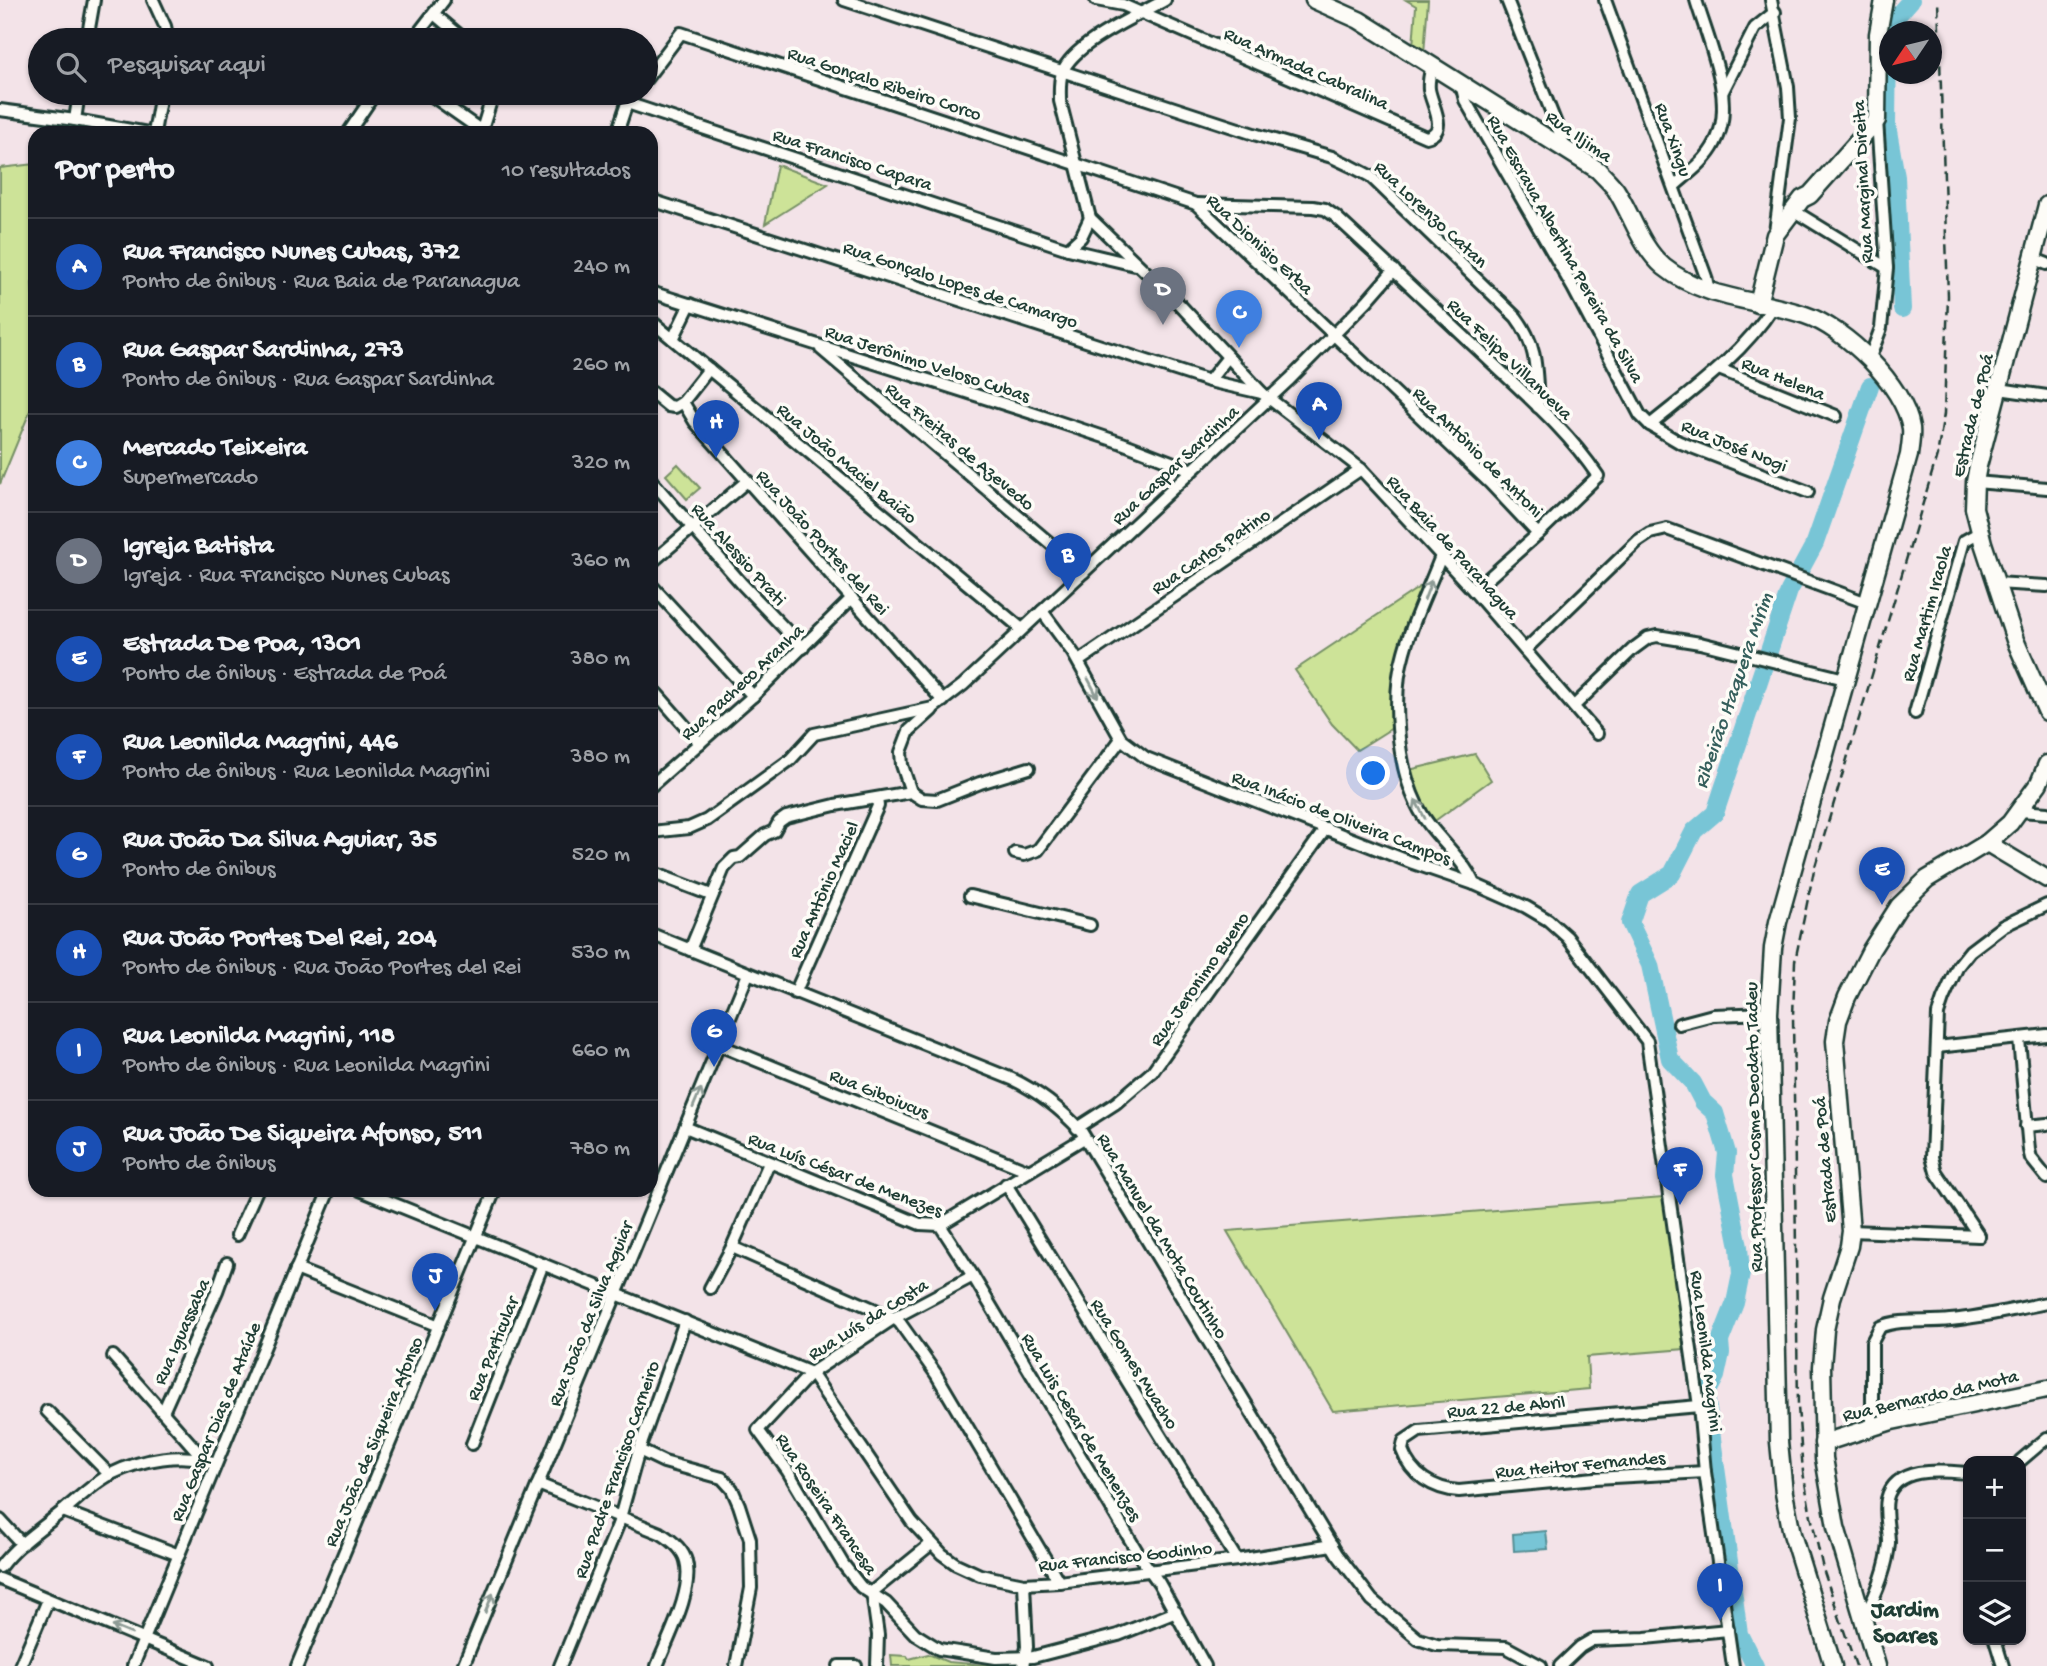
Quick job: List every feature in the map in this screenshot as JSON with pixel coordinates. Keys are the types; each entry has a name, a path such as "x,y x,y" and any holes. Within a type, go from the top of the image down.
{"main road":[{"name":"Rua Iljima","path":"1314,0 1359,20 1598,170 1615,188 1655,258 1665,268 1709,291 1805,315 1836,332 1868,360"},
{"name":"Rua Marginal Direita","path":"1877,120 1878,34 1884,0"},
{"path":"1766,306 1773,240 1877,120"},
{"name":"Estrada de Poá","path":"2047,205 2040,261 1999,388 1975,482 1974,508 2015,640 2047,712"},
{"name":"Rua Professor Cosme Deodato Tadeu","path":"1833,1666 1792,1534 1783,1482 1777,1405 1769,1013 1773,948 1778,922 1909,455 1911,428 1896,390 1868,360"},
{"name":"Estrada de Poá","path":"1877,1666 1831,1504 1823,1443 1822,1367 1825,1330 1851,1231 1837,1086 1835,1041 1838,1021 1857,976 1899,906 1927,879 1987,843 2021,811 2039,783 2047,764"},
{"path":"1987,843 2047,879"},
{"name":"Rua Bernardo da Mota","path":"1823,1443 1872,1427 2047,1389"}],"street":[{"path":"89,28 94,0"},
{"path":"153,0 165,28"},
{"path":"423,28 444,0"},
{"name":"Rua Lorenzo Catan","path":"844,0 1332,157 1370,176 1507,308 1527,332 1535,353 1538,407"},
{"name":"Rua Armada Cabralina","path":"1096,0 1119,3 1426,138 1437,131 1439,124 1429,88 1432,66"},
{"path":"1165,0 1083,46 1063,72 1059,87 1060,101 1090,218 1179,304 1266,396"},
{"path":"1507,0 1566,149"},
{"name":"Rua Xingu","path":"1605,0 1674,186 1709,291"},
{"path":"1674,186 1700,164 1715,144 1723,118 1723,91 1696,0"},
{"path":"1723,91 1755,28 1773,6"},
{"path":"1773,6 1788,87 1790,118 1773,240"},
{"path":"434,14 451,28"},
{"name":"Rua Gonçalo Ribeiro Corco","path":"658,63 681,33 1077,164"},
{"name":"Rua Escrava Albertina Pereira da Silva","path":"1461,84 1465,100 1573,288 1631,401 1650,425"},
{"path":"75,120 77,105"},
{"path":"155,126 159,105"},
{"path":"355,126 368,105"},
{"path":"444,105 473,126"},
{"path":"483,126 491,105"},
{"path":"619,126 626,105"},
{"name":"Rua Francisco Capara","path":"633,105 1068,249 1138,266"},
{"path":"0,110 109,126"},
{"name":"Rua Marginal Direita","path":"1868,360 1881,328 1887,268 1877,120"},
{"name":"Rua Dionisio Erba","path":"1077,164 1196,204 1334,334"},
{"path":"1782,187 1887,268"},
{"name":"Rua Gonçalo Lopes de Camargo","path":"658,202 1209,381 1266,396"},
{"name":"Rua Felipe Villanueva","path":"1196,204 1325,209 1394,270 1538,407 1572,441 1598,476 1538,534"},
{"path":"1068,249 1081,237 1090,218"},
{"path":"1334,334 1394,270"},
{"name":"Rua Jerônimo Veloso Cubas","path":"658,294 1122,443 1192,470"},
{"path":"673,339 690,304"},
{"path":"1650,425 1719,369 1765,320 1766,306"},
{"name":"Rua João Maciel Baião","path":"658,327 1022,629"},
{"name":"Rua Gaspar Sardinha","path":"658,831 689,828 707,820 789,760 814,734 933,708 943,701 1084,572 1334,334"},
{"name":"Rua Antônio de Antoni","path":"1334,334 1490,483 1538,534 1474,591"},
{"name":"Rua Freitas de Azevedo","path":"816,345 1084,572"},
{"path":"1209,381 1228,357"},
{"path":"658,398 671,408 683,402 709,369"},
{"name":"Rua Helena","path":"1719,369 1836,416"},
{"path":"1999,388 2047,396"},
{"name":"Rua Baia de Paranagua","path":"1266,396 1361,469 1474,591 1597,734"},
{"name":"Rua João Portes del Rei","path":"683,402 688,413 747,481 943,701"},
{"name":"Rua José Nogi","path":"1650,425 1679,442 1808,492"},
{"name":"Rua Carlos Patino","path":"1079,662 1361,469"},
{"path":"658,557 747,481"},
{"path":"1975,482 2047,488"},
{"name":"Rua Alessio Prati","path":"658,488 803,648"},
{"path":"1525,650 1637,541 1650,533 1667,529 1867,603"},
{"name":"Rua Martim Iraola","path":"1915,713 1964,541 1980,532"},
{"path":"1441,556 1404,652 1398,700 1400,736 1405,774 1417,805 1438,838 1465,868 1474,884"},
{"path":"1996,583 2047,586"},
{"path":"658,592 753,695"},
{"name":"Rua Pacheco Aranha","path":"658,780 753,695 852,598"},
{"name":"Rua Inácio de Oliveira Campos","path":"1042,611 1079,662 1121,739 1146,758 1413,863 1474,884 1526,907 1548,920 1567,937 1647,1041"},
{"path":"1574,706 1648,638 1668,637 1845,679"},
{"path":"658,695 700,743"},
{"path":"933,708 909,731 902,747 902,765 911,792 922,799 937,800 1029,768"},
{"path":"1015,853 1024,855 1038,850 1121,739"},
{"path":"690,950 711,895 727,864 774,831 779,822 786,817 835,805 911,792"},
{"name":"Rua Antônio Maciel","path":"795,993 878,806 877,799"},
{"path":"2021,811 2047,813"},
{"name":"Rua Jeronimo Bueno","path":"1077,1128 1116,1103 1152,1072 1326,828"},
{"path":"658,875 711,895"},
{"path":"970,897 1090,925"},
{"path":"1851,1231 1979,1237 1936,1172 1932,1157 1939,1007 1958,966 1970,951 2003,926 2047,905"},
{"name":"Rua Manuel da Mota Coutinho","path":"658,937 1012,1079 1039,1093 1077,1128 1084,1138 1332,1545 1372,1600 1418,1639 1437,1645 1506,1647 1541,1666"},
{"name":"Rua João da Silva Aguiar","path":"658,1192 748,974"},
{"path":"1679,1024 1713,1015 1769,1013"},
{"path":"1937,1046 2047,1035"},
{"path":"2019,1039 2031,1158 2047,1178"},
{"name":"Rua Leonilda Magrini","path":"1647,1041 1734,1666"},
{"name":"Rua Giboiucus","path":"719,1045 1029,1171"},
{"path":"2026,1126 2047,1124"},
{"name":"Rua Luís César de Menezes","path":"685,1127 920,1224 940,1225 973,1276"},
{"path":"940,1225 1084,1138"},
{"path":"710,1287 732,1247 769,1163"},
{"name":"Rua Gomes Muacho","path":"1006,1184 1237,1560"},
{"path":"237,1236 254,1197"},
{"name":"Rua Gaspar Dias de Ataíde","path":"133,1666 178,1555 209,1462 326,1197"},
{"path":"377,1197 811,1373"},
{"name":"Rua João de Siqueira Afonso","path":"297,1666 492,1197"},
{"name":"Rua João da Silva Aguiar","path":"463,1666 656,1197"},
{"path":"732,1247 894,1318 936,1374 1059,1582"},
{"name":"Rua Iguassaba","path":"163,1412 218,1291 227,1263"},
{"name":"Rua Particular","path":"472,1444 543,1264"},
{"path":"296,1269 439,1326"},
{"name":"Rua Luís da Costa","path":"758,1430 811,1373 894,1318 973,1276"},
{"name":"Rua Luis Cesar de Menenzes","path":"973,1276 1151,1571 1205,1666"},
{"path":"1872,1427 1872,1342 1880,1328 1896,1322 1979,1316 2047,1303"},
{"name":"Rua Padre Francisco Carneiro","path":"560,1666 620,1517 639,1450 685,1321"},
{"path":"113,1356 209,1462"},
{"name":"Rua Francisco Godinho","path":"811,1373 912,1522 931,1544 956,1564 981,1575 1024,1584 1059,1582 1237,1560 1332,1545"},
{"name":"Rua 22 de Abril","path":"1459,1491 1436,1487 1413,1469 1402,1450 1404,1441 1419,1431 1699,1406"},
{"path":"47,1411 110,1475"},
{"name":"Rua Roseira Francesa","path":"758,1430 787,1470 843,1564 861,1587 872,1592 915,1634 939,1649 957,1654 1025,1662 1118,1635 1175,1612"},
{"path":"2026,1456 2047,1438"},
{"path":"639,1450 664,1462 722,1478 732,1489 750,1539 751,1588 736,1666"},
{"path":"0,1567 22,1544 110,1475 148,1462 186,1457 209,1462"},
{"name":"Rua Heitor Fernandes","path":"1459,1491 1595,1478 1705,1472"},
{"path":"1863,1620 1887,1557 1889,1541 1886,1510 1891,1489 1916,1472 1963,1472"},
{"path":"538,1484 668,1539 686,1560 685,1594 657,1666"},
{"path":"63,1511 178,1555"},
{"path":"0,1520 22,1544"},
{"path":"877,1666 878,1635 872,1592 931,1544"},
{"path":"0,1579 208,1666"},
{"path":"1024,1584 1025,1662"},
{"path":"20,1666 48,1600"},
{"path":"1560,1666 1580,1647 1592,1640 1728,1630"},
{"path":"1997,1645 2003,1666"},
{"path":"839,1666 856,1666"}],"green space":[{"path":"1406,0 1428,0 1424,54 1413,47 1416,6"},
{"path":"28,165 28,416 0,484 0,168"},
{"path":"777,165 828,184 765,224"},
{"path":"678,464 700,488 687,499 666,475"},
{"path":"1427,582 1398,664 1391,694 1392,728 1357,750 1332,724 1295,670"},
{"path":"1475,754 1491,780 1432,823 1409,770"},
{"path":"1663,1197 1685,1349 1587,1357 1589,1389 1333,1411 1227,1231"},
{"path":"928,1654 948,1662 998,1666 892,1666 891,1655 907,1656 909,1659"}],"water":[{"path":"1546,1531 1548,1549 1514,1551 1513,1534"}],"waterway":[{"name":"Ribeirão Itaquera Mirim","path":"1902,309 1896,177 1887,125 1888,39 1890,24 1911,0"},
{"name":"Ribeirão Itaquera Mirim","path":"1755,1666 1739,1634 1706,1395 1716,1376 1721,1353 1720,1341 1735,1303 1741,1274 1739,1247 1725,1175 1727,1153 1715,1113 1703,1102 1693,1083 1670,1059 1650,965 1630,923 1640,894 1672,874 1694,831 1715,813 1789,591 1815,543 1870,386"}],"railway":[{"path":"1856,1666 1823,1569 1803,1472 1798,1407 1793,1016 1795,961 1814,870 1937,456 1944,414 1948,296 1938,0"}],"place":[{"name":"Igreja Batista","path":"1163,325"},
{"name":"Mercado Teixeira","path":"1239,348"},
{"name":"Rua Francisco Nunes Cubas, 372","path":"1319,440"},
{"name":"Rua João Portes Del Rei, 204","path":"716,458"},
{"name":"Rua Gaspar Sardinha, 273","path":"1068,591"},
{"name":"Estrada De Poa, 1301","path":"1882,905"},
{"name":"Rua João Da Silva Aguiar, 35","path":"714,1067"},
{"name":"Rua Leonilda Magrini, 446","path":"1680,1205"},
{"name":"Rua João De Siqueira Afonso, 511","path":"435,1311"},
{"name":"Rua Leonilda Magrini, 118","path":"1720,1621"}],"district":[{"name":"Jardim Soares","path":"1905,1621"}]}
